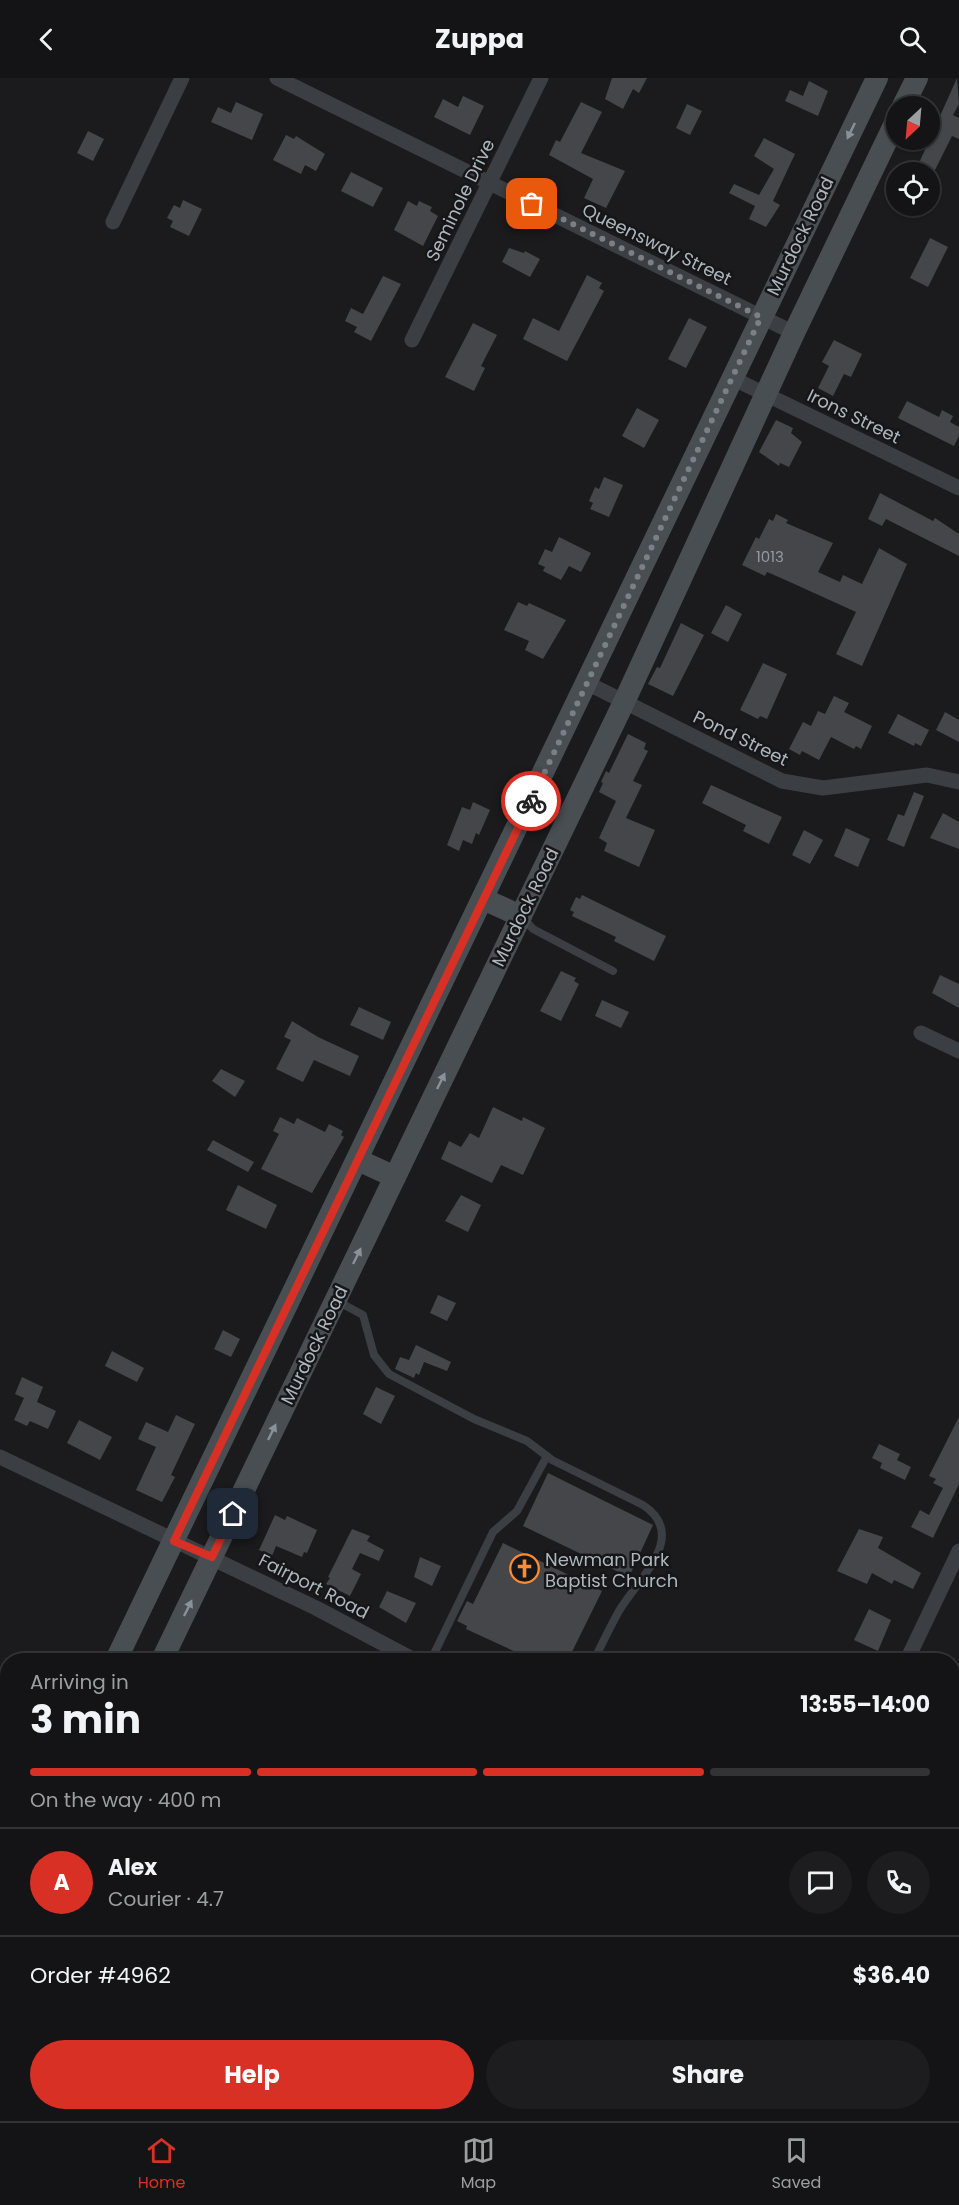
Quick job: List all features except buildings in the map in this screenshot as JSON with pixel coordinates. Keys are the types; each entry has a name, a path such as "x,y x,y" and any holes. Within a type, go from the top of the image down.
{"main road":[{"name":"Murdock Road","path":"119,1653 877,78"},
{"path":"908,96 916,78"},
{"name":"Murdock Road","path":"165,1653 625,700 765,394 886,141"},
{"path":"483,899 521,916"},
{"path":"358,1160 395,1177"}],"street":[{"path":"113,222 182,78"},
{"name":"Queensway Street","path":"277,78 794,333"},
{"name":"Seminole Drive","path":"412,339 541,78"},
{"name":"Irons Street","path":"732,378 959,488"},
{"name":"Pond Street","path":"587,682 782,781 823,788 927,775 959,782"},
{"path":"921,1033 959,1051"},
{"name":"Fairport Road","path":"0,1456 316,1608 401,1653"},
{"path":"910,1653 959,1551"}],"lane":[{"path":"521,916 533,928 613,971"},
{"path":"336,1300 363,1315 374,1355 390,1374 474,1419 527,1442 547,1456 644,1505 656,1515 663,1529 656,1555 619,1610 598,1653"},
{"path":"434,1653 493,1532 517,1511 547,1456"}],"way so far":[{"path":"531,801 761,317 532,204"}],"place":[{"name":"Newman Park Baptist Church","path":"524,1569"}],"route":[{"path":"233,1514 212,1557 174,1541 531,801"}]}
